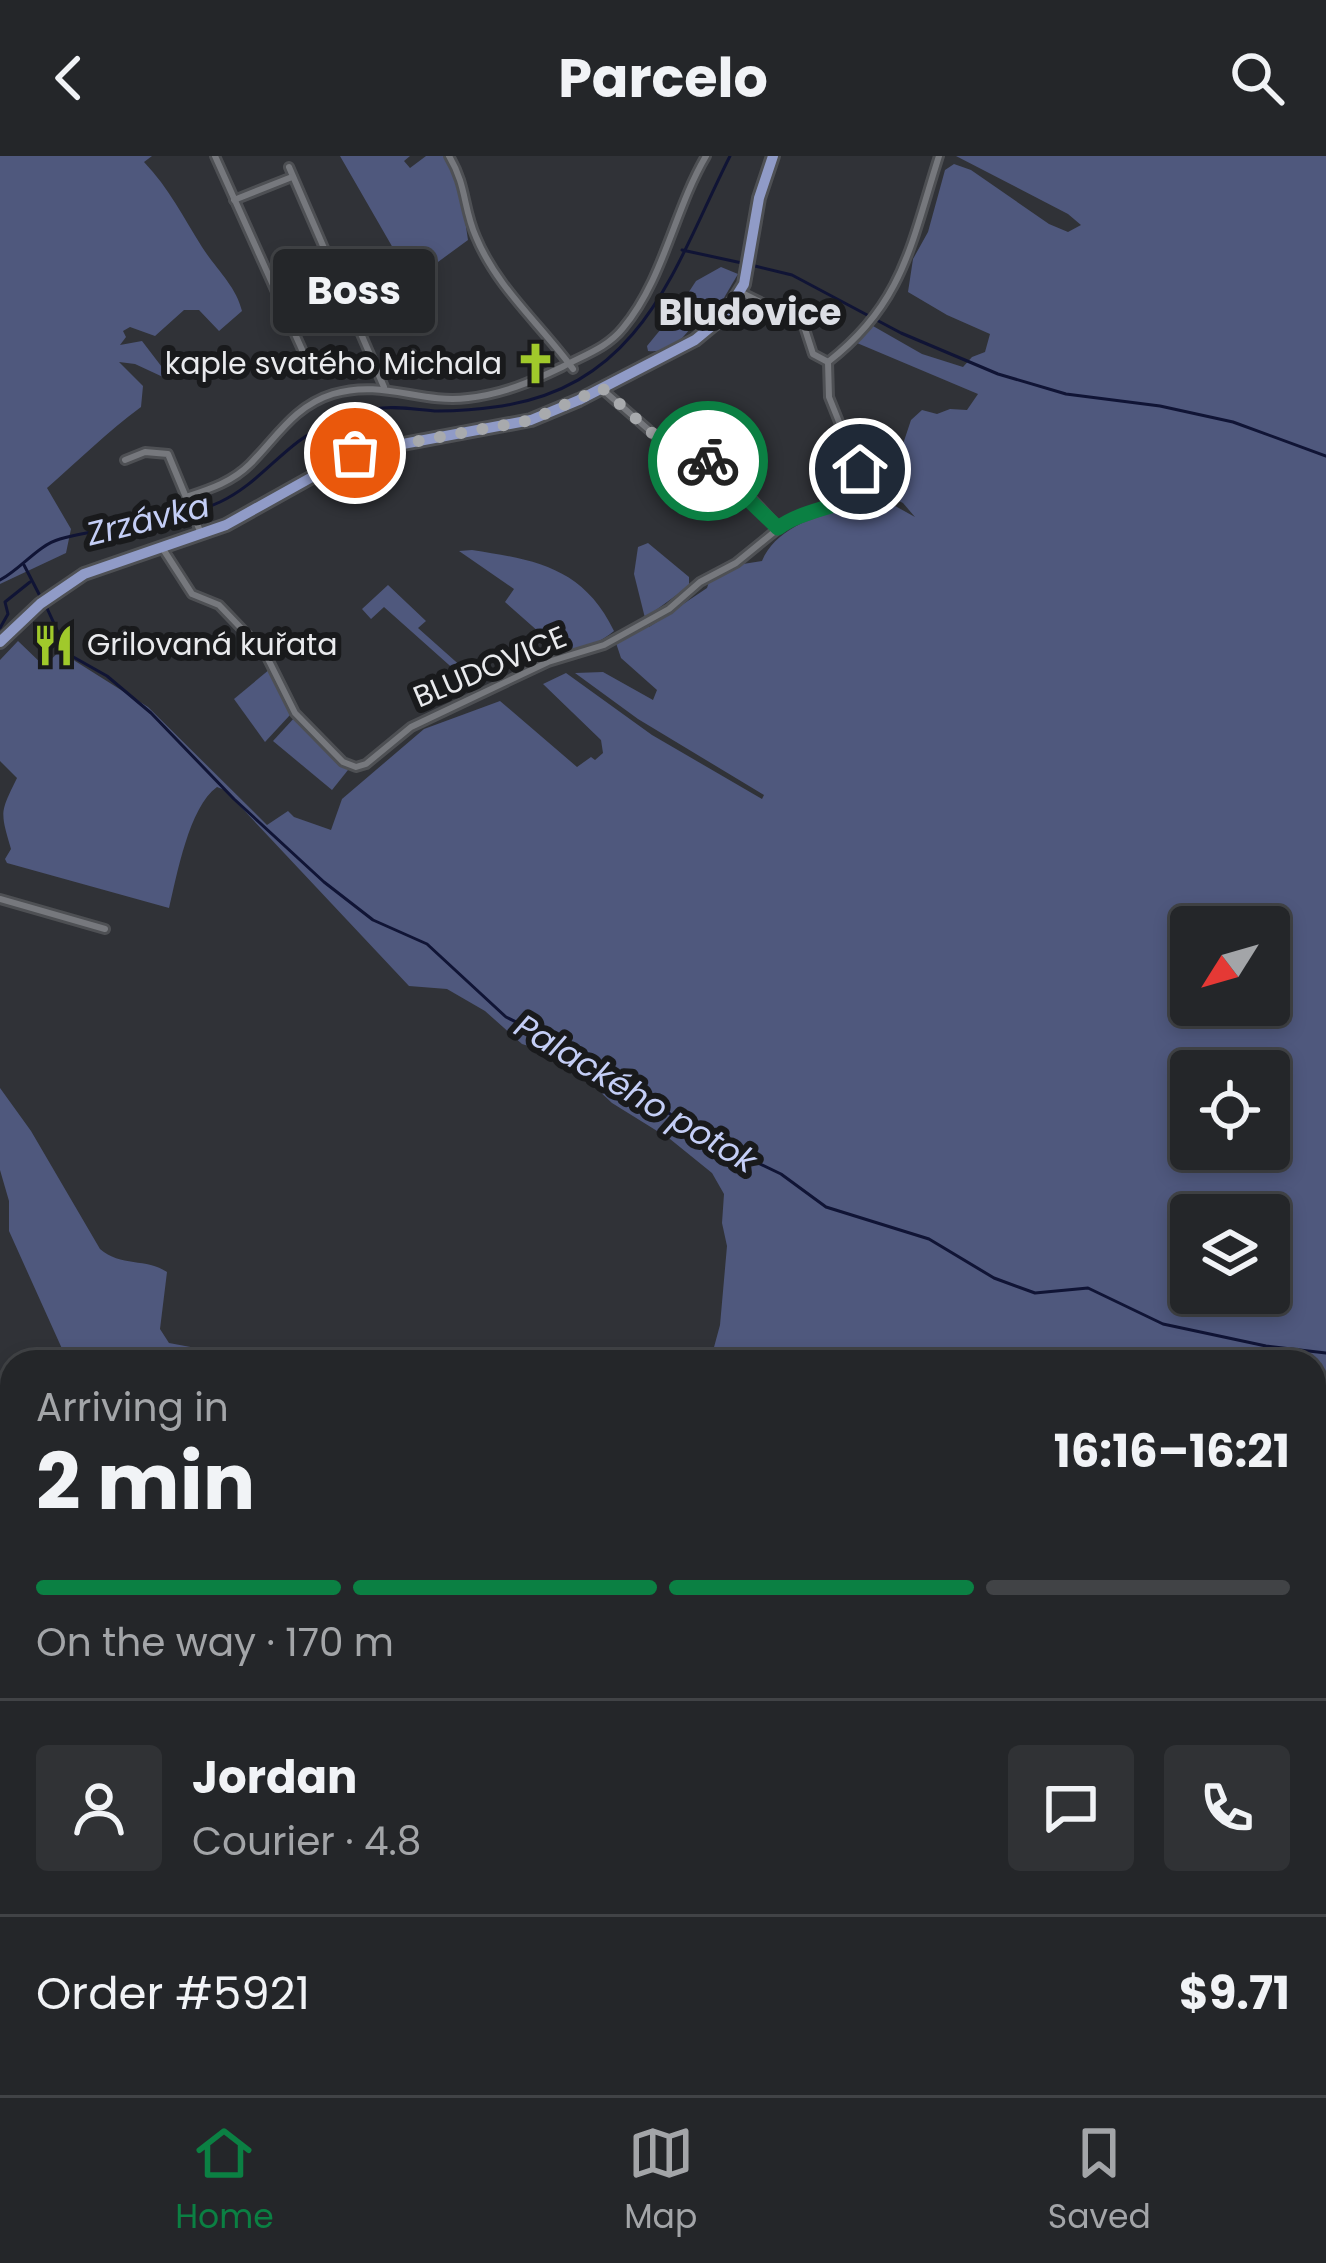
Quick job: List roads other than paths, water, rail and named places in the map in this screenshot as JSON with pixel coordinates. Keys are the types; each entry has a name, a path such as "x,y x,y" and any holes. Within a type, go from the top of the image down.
{"main road":[{"path":"0,642 44,601 104,565 201,535 355,453 531,420 709,331 740,292 750,264 759,198 773,156"}],"street":[{"path":"215,156 308,363"},
{"path":"449,156 463,179 474,235 486,256 532,323 571,366"},
{"path":"188,501 237,475 307,406 349,390 384,387 464,399 514,390 598,350 622,329 641,300 706,156"},
{"path":"828,362 867,328 895,290 939,156"},
{"path":"234,200 291,172 384,387"},
{"name":"BLUDOVICE","path":"162,547 192,594 221,607 265,653 295,713 343,762 356,767 366,764 411,727 548,662 604,645 669,609 778,528 866,489 830,397 828,362 813,353 803,323 740,292"},
{"path":"602,388 671,450 688,448 714,466 778,528"},
{"path":"125,460 145,452 166,453 201,535"},
{"path":"0,899 105,929"}],"waterway":[{"name":"Zrzávka","path":"0,580 60,539 181,516 220,502 307,436 345,417 382,408 446,411 502,406 550,393 590,373 622,346 648,314 671,278 730,156"},
{"path":"682,250 742,263"},
{"path":"751,265 792,275 901,333 998,374 1066,394 1160,406 1233,422 1326,456"},
{"name":"Palackého potok","path":"24,565 41,598"},
{"path":"0,628 8,614 5,602 30,582"},
{"name":"Palackého potok","path":"46,606 68,654 107,676 151,713 324,882 373,920 427,944 506,1017 583,1055 704,1137 781,1174 826,1207 929,1239 994,1278 1035,1293 1088,1288 1163,1324 1300,1350"}],"place":[{"name":"kaple svatého Michala","path":"536,364"},
{"name":"Boss","path":"355,453"},
{"name":"Grilovaná kuřata","path":"53,645"}],"district":[{"name":"Bludovice","path":"750,312"}]}
